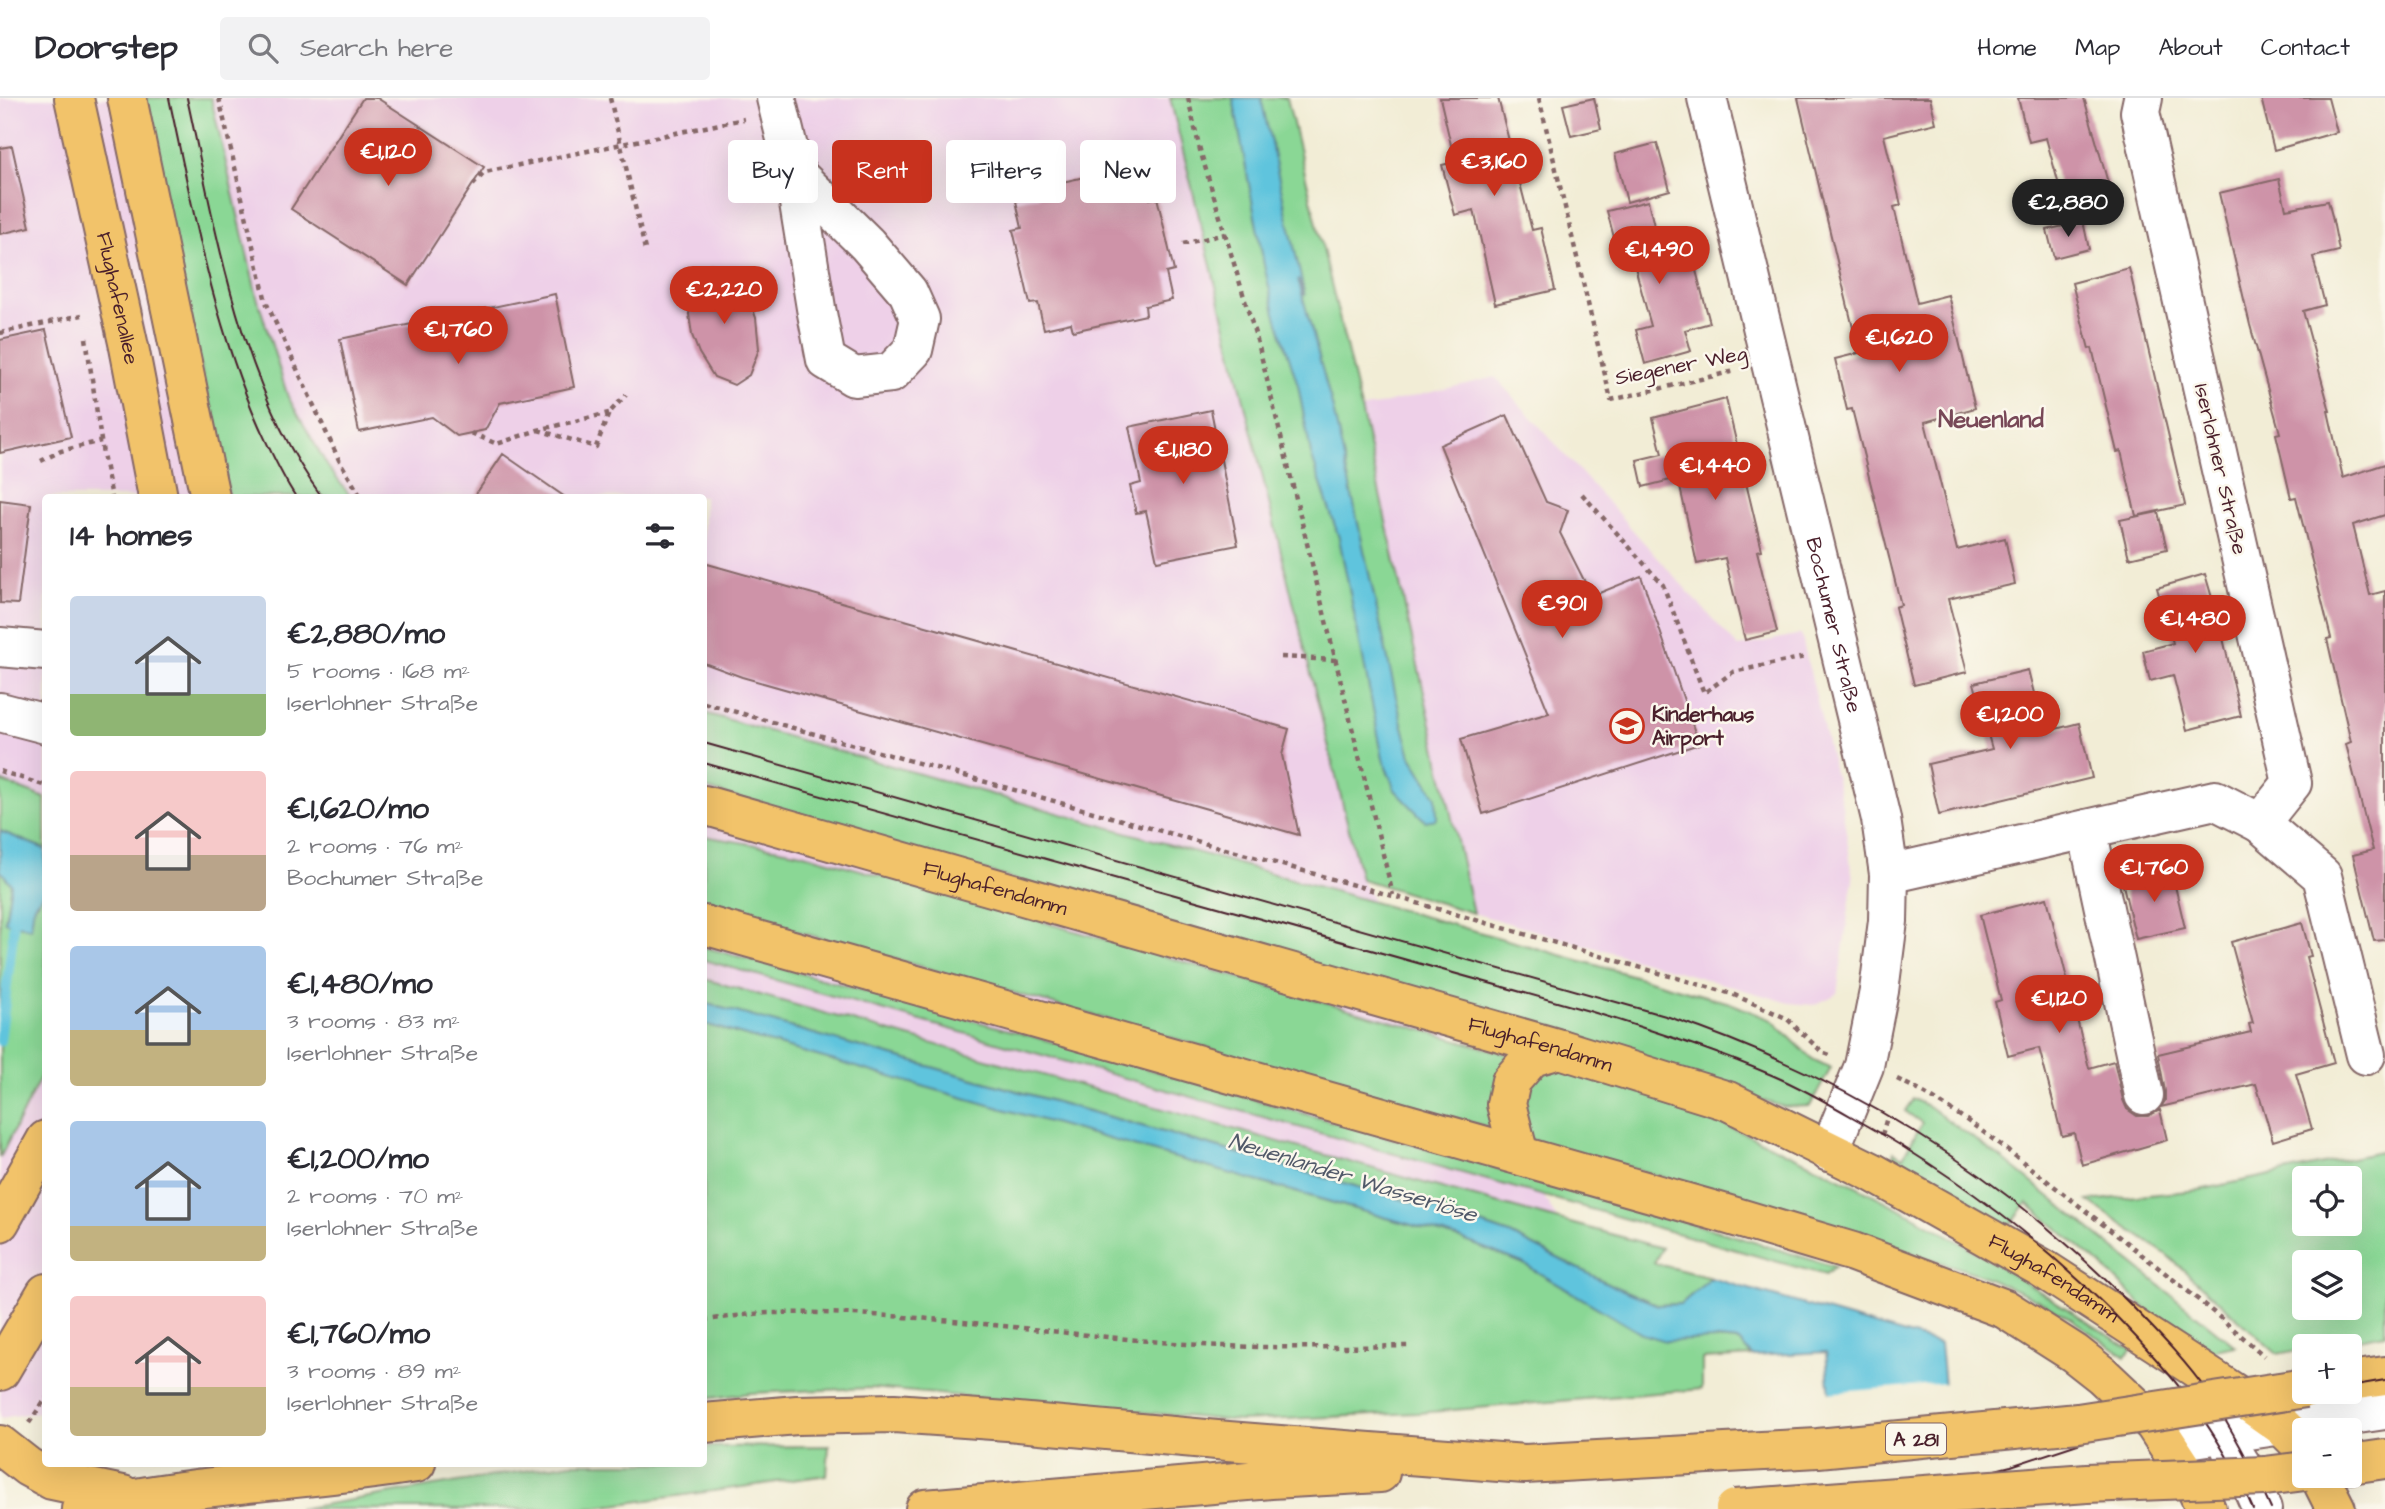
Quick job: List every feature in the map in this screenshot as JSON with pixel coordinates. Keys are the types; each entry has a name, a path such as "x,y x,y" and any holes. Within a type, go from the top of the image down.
{"main road":[{"name":"Flughafenallee","path":"74,98 157,494"},
{"path":"127,98 209,494"},
{"name":"Flughafendamm","path":"707,806 1559,1049 1728,1101 1872,1172 2042,1268 2241,1397 2292,1437"},
{"path":"707,926 1853,1252 2005,1309 2074,1353 2102,1375 2154,1424 2196,1488 2206,1509"},
{"path":"1519,1155 1506,1104 1511,1081 1532,1057 1559,1049"},
{"path":"0,1222 42,1147"},
{"path":"0,1371 42,1300"},
{"path":"2362,1379 2385,1376"},
{"name":"A 281","path":"925,1509 1271,1479 1832,1447 2078,1423 2292,1390"},
{"path":"707,1423 797,1415 894,1413 1007,1420 1228,1441 1525,1464"},
{"path":"0,1445 28,1467 52,1480 132,1497"},
{"path":"2362,1462 2385,1459"},
{"path":"80,1509 132,1497 352,1474 393,1467"},
{"path":"1735,1509 2087,1483 2292,1473"},
{"path":"2326,1488 2336,1509"}],"street":[{"name":"Bochumer Straße","path":"1707,98 1881,819 1889,874 1888,921 1879,991 1880,1072 1829,1152"},
{"name":"Iserlohner Straße","path":"2143,98 2140,112 2292,783 2260,823"},
{"path":"778,105 786,140"},
{"path":"794,172 867,244 908,292 920,319 913,350 891,373 854,377 826,360 794,172"},
{"path":"0,647 42,651"},
{"path":"0,712 42,723"},
{"path":"1889,874 2215,800 2260,823 2322,876 2366,1055"},
{"path":"2087,829 2144,1095"},
{"path":"2359,1418 2385,1410"},
{"path":"2223,1435 2245,1471 2262,1509"},
{"path":"2167,1443 2223,1435 2292,1438"}],"path":[{"path":"219,98 266,302 334,451 359,494"},
{"path":"610,98 646,254"},
{"path":"1188,98 1200,150 1259,347 1393,896"},
{"name":"Siegener Weg","path":"1539,98 1611,400 1770,363"},
{"path":"473,185 485,172 620,145 778,105"},
{"path":"1183,244 1225,234"},
{"path":"79,302 111,494"},
{"path":"0,333 82,315"},
{"path":"538,430 596,447 609,413 626,395"},
{"path":"471,433 497,444 538,430 609,413"},
{"path":"41,461 61,451 101,441"},
{"path":"1582,494 1663,585 1704,693 1733,672 1840,649"},
{"path":"1281,657 1336,660"},
{"path":"707,704 1732,994 1786,1018 1822,1052 1880,1072 1918,1089 2005,1149 2214,1311 2265,1357"},
{"path":"0,771 42,785"},
{"path":"707,1320 770,1313 835,1314 993,1325 1188,1344 1301,1348 1410,1346"}],"shaded area":[{"path":"0,98 1170,98 1361,879 1637,1358 707,1309 707,494 42,494 42,1412 0,1418"},
{"name":"Kinderhaus Airport","path":"1495,377 1738,647 1801,634 1842,805 1853,879 1837,994 1814,1005 1790,1003 1473,913 1361,409"}],"green space":[{"path":"142,98 211,98 257,297 288,397 328,467 349,494 228,494"},
{"path":"1170,98 1287,98 1361,409 1473,913 1361,879"},
{"path":"707,714 1730,1003 1772,1020 1812,1059 1831,1068 1810,1106 1784,1107 707,789"},
{"path":"0,781 42,797 42,848 0,831"},
{"path":"707,837 797,852 1651,1095 1801,1159 1910,1214 1993,1262 2132,1350 2125,1357 2070,1318 2026,1294 1978,1274 1751,1202 707,906"},
{"path":"0,870 11,884 5,921 34,905 42,896 42,1074 0,1158"},
{"path":"707,948 1049,1041 1718,1231 1835,1267 1825,1275 707,961"},
{"path":"707,980 1662,1248 1654,1263 1711,1278 1681,1304 1658,1305 1611,1285 1510,1234 1440,1210 707,1004"},
{"path":"707,1025 1461,1239 1522,1263 1643,1334 1739,1341 1752,1356 1702,1359 1702,1389 1418,1413 1239,1421 871,1388 751,1393 707,1399"},
{"path":"1913,1099 1928,1106 2004,1160 2235,1346 2206,1352 2160,1323 2102,1266 2027,1203 2008,1228 1892,1163 1894,1152 1903,1157 1922,1123 1905,1111"},
{"path":"2385,1151 2385,1334 2362,1338 2362,1334 2292,1334 2292,1351 2277,1354 2167,1255 2088,1201 2199,1190 2292,1170 2292,1236 2362,1236 2362,1166 2313,1166"},
{"path":"829,1446 827,1475 584,1509 298,1509 547,1467 707,1467 707,1447"}],"water":[{"path":"1233,98 1261,98 1305,296 1298,279 1333,409 1401,719 1411,756 1436,797 1437,819 1425,821 1395,790 1383,759 1339,538 1311,454 1298,385 1275,313 1264,265"},
{"path":"0,831 42,848 42,896 34,905 31,928 5,922 11,884 0,870"},
{"path":"707,1004 1440,1210 1510,1234 1611,1285 1658,1305 1681,1304 1711,1278 1940,1344 1945,1397 1831,1407 1826,1352 1752,1356 1739,1341 1666,1341 1642,1334 1522,1263 1461,1239 707,1025"}],"pier":[{"path":"1948,1383 1962,1509 1837,1509 1826,1393"}],"building":[{"path":"363,98 377,98 484,167 408,285 291,209"},
{"path":"1440,98 1498,98 1532,230 1541,228 1555,290 1495,304 1474,210 1455,215 1442,165 1455,162"},
{"path":"1594,98 1601,129 1571,136 1563,105"},
{"path":"1798,98 1930,98 1936,123 1884,136 1901,205 1894,207 1917,303 1948,295 1975,408 1925,422 1957,550 2005,538 2015,584 1948,599 1967,672 1914,685 1895,607 1901,605 1852,409 1847,410 1835,359 1859,353"},
{"path":"2018,98 2084,98 2114,204 2068,218 2046,138 2029,142"},
{"path":"2261,98 2328,98 2337,132 2274,150"},
{"path":"1657,143 1670,190 1627,202 1615,154"},
{"path":"12,146 30,227 0,234 0,148"},
{"path":"1080,178 1080,203 1158,203 1174,271 1166,273 1172,300 1145,306 1146,315 1073,331 1071,323 1044,329 1038,303 1030,304 1013,230 1022,228 1016,203 1066,203 1066,181"},
{"path":"2279,179 2286,209 2328,201 2332,216 2339,251 2313,257 2325,305 2303,311 2330,411 2343,478 2385,464 2385,515 2353,525 2370,595 2385,591 2385,940 2374,941 2353,855 2373,850 2346,744 2351,742 2327,639 2331,638 2296,497 2291,498 2276,434 2280,433 2250,325 2219,193"},
{"path":"1648,201 1665,271 1694,263 1710,323 1685,330 1691,351 1645,364 1636,330 1651,326 1629,245 1617,249 1607,211"},
{"path":"2083,221 2089,249 2054,258 2047,230"},
{"path":"711,268 725,269 737,277 747,293 756,318 759,349 749,375 734,385 714,377 699,353 692,335 689,314 696,284"},
{"path":"2129,268 2185,505 2136,516 2121,451 2117,452 2092,348 2089,349 2072,283"},
{"path":"555,294 574,387 500,403 485,430 457,436 432,417 359,432 340,339"},
{"path":"46,330 71,437 0,453 0,340"},
{"path":"1726,399 1762,550 1757,551 1777,632 1745,640 1725,558 1697,564 1678,478 1643,487 1637,460 1662,454 1653,418"},
{"path":"1211,410 1238,545 1157,561 1146,511 1136,513 1130,486 1141,483 1129,427"},
{"path":"1507,415 1546,502 1568,510 1560,533 1592,596 1641,576 1699,744 1483,814 1461,739 1549,713 1440,445"},
{"path":"503,454 561,494 476,494"},
{"path":"0,500 31,504 18,604 0,603"},
{"path":"2158,512 2167,549 2129,558 2120,520"},
{"path":"707,564 1289,729 1282,755 1299,835 742,677 707,664"},
{"path":"2205,574 2241,716 2187,730 2173,675 2150,681 2143,651 2173,643 2157,588"},
{"path":"2028,670 2044,732 2079,723 2092,778 1939,815 1928,764 1992,749 1974,683"},
{"path":"2171,869 2185,928 2136,939 2122,881"},
{"path":"2047,898 2089,1068 2114,1061 2127,1109 2137,1116 2148,1116 2160,1110 2167,1140 2082,1165 2074,1133 2062,1136 2039,1048 2008,1056 1995,1002 2001,1000 1980,915"},
{"path":"2302,923 2311,956 2306,957 2334,1063 2296,1074 2312,1129 2273,1141 2256,1084 2161,1107 2165,1101 2165,1091 2158,1054 2251,1032 2249,1024 2253,1023 2231,942"}],"waterway":[{"path":"0,1041 14,912"}],"tram line":[{"path":"169,98 206,265 229,346 259,426 294,494"},
{"path":"187,98 221,253 251,357 270,406 294,453 320,494"},
{"path":"707,744 1669,1017 1796,1068 1857,1098 1915,1132 2027,1211 2079,1255 2149,1324 2199,1381 2234,1435 2271,1509"},
{"path":"707,764 1589,1011 1706,1049 1795,1086 1889,1138 1957,1182 2022,1231 2083,1284 2134,1334 2192,1403 2225,1453 2253,1509"},
{"path":"2362,1384 2385,1380"},
{"path":"1934,1485 2011,1466 2096,1438 2292,1397"}],"place":[{"name":"Kinderhaus Airport","path":"1627,726"}],"district":[{"name":"Neuenland","path":"1991,419"}],"water label":[{"name":"Neuenlander Wasserlöse","path":"1353,1177"}]}
